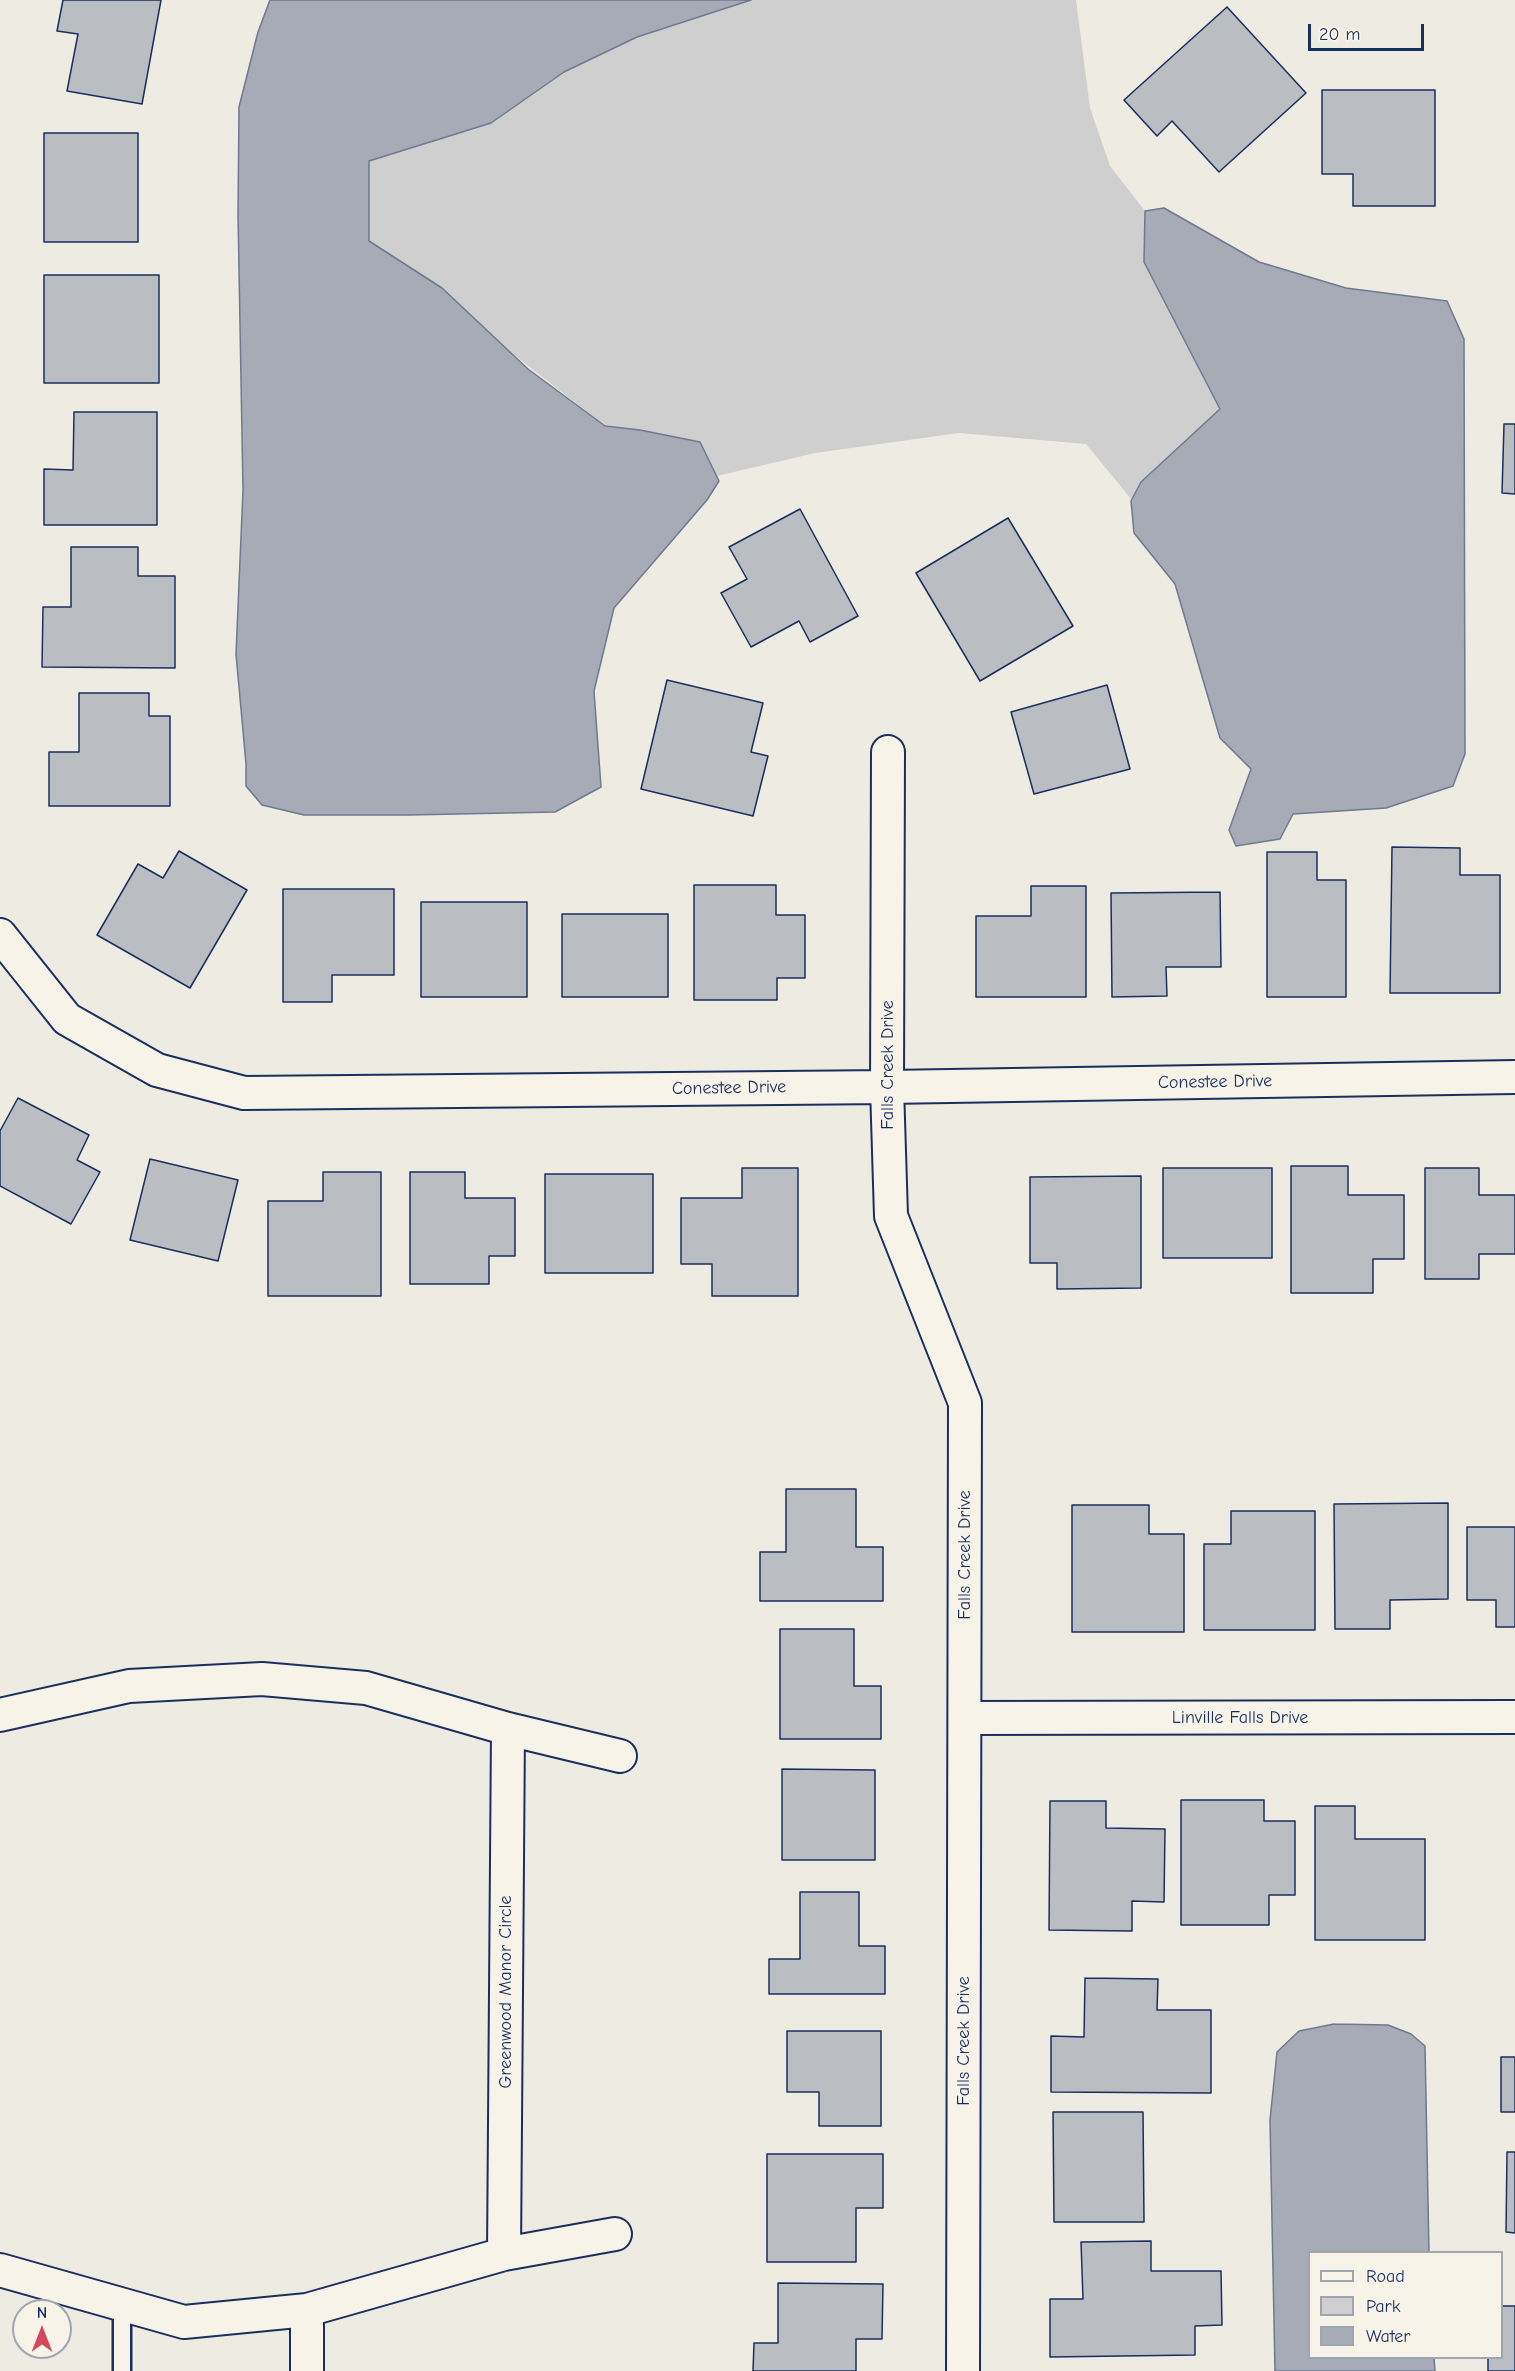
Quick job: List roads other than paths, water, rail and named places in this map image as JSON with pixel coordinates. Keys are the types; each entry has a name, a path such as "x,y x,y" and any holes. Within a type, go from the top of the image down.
{"street":[{"name":"Falls Creek Drive","path":"888,752 887,1087 891,1216 965,1403 963,2371"},
{"name":"Conestee Drive","path":"0,935 67,1019 156,1070 244,1093 887,1087 1515,1077"},
{"path":"0,1715 129,1686 262,1679 366,1688 508,1729 620,1756"},
{"name":"Linville Falls Drive","path":"965,1718 1515,1717"},
{"name":"Greenwood Manor Circle","path":"504,2254 508,1729"},
{"path":"0,2270 184,2322 307,2310 504,2254 615,2234"},
{"path":"307,2310 307,2371"}],"lane":[{"path":"122,2304 122,2371"}],"water":[{"path":"270,0 751,0 637,37 564,72 491,123 369,161 369,241 442,288 528,369 605,426 640,430 700,442 719,481 707,500 614,608 594,691 601,787 555,812 304,815 262,805 246,786 236,654 243,490 238,214 239,107 258,32"},
{"path":"1164,208 1259,262 1346,288 1447,301 1464,339 1465,754 1453,786 1386,808 1293,814 1280,839 1236,846 1229,830 1251,769 1220,738 1175,584 1134,533 1131,501 1141,482 1220,409 1144,262 1145,211"},
{"path":"1334,2024 1388,2025 1411,2034 1425,2046 1429,2251 1308,2251 1308,2359 1434,2359 1435,2371 1275,2371 1270,2120 1277,2052 1299,2031"}]}
